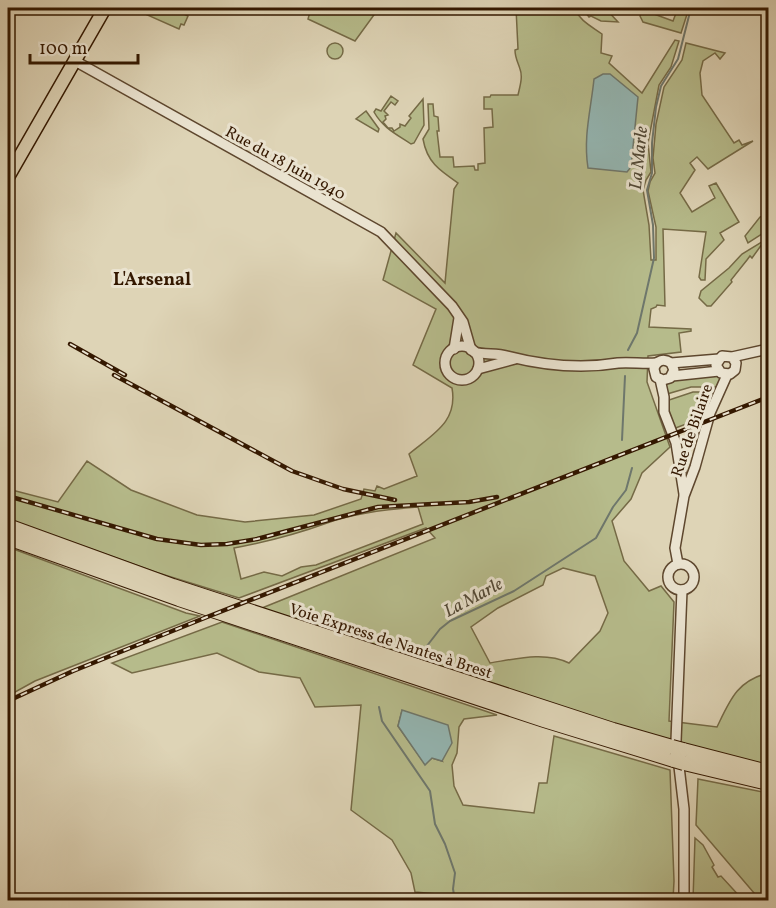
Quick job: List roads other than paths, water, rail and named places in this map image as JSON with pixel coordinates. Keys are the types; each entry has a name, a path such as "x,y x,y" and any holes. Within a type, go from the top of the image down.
{"highway":[{"name":"Voie Express de Nantes à Brest","path":"8,526 184,590 613,730 678,755 768,772"},
{"name":"Voie Express de Nantes à Brest","path":"8,538 179,599 533,716 678,755 768,783"}],"main road":[{"path":"8,177 105,8"}],"street":[{"name":"Rue du 18 Juin 1940","path":"75,61 381,232 452,306 462,322 473,351"},
{"path":"454,350 459,318"},
{"path":"515,359 478,369 468,379 461,380 454,378 446,368 448,355 462,347 515,359 576,366 656,363 664,360 671,363 718,359 724,356 734,360 768,349"},
{"path":"473,351 479,360 478,369"},
{"path":"718,359 716,365 723,373"},
{"path":"615,365 639,369 666,380 672,376 723,373 735,370 734,360"},
{"path":"656,363 654,369 658,377"},
{"path":"671,363 674,370 672,376"},
{"name":"Rue de Bilaire","path":"678,564 675,548 684,496 696,467 723,373"},
{"name":"Rue de Bilaire","path":"658,377 664,397 664,412 676,443 684,496"},
{"path":"678,564 691,568 694,575 690,587 682,590 672,586 669,580 669,572 678,564"},
{"path":"682,590 676,741 684,809 684,900"}],"water":[{"path":"603,74 610,74 638,97 631,167 627,172 588,168 587,134 594,79"},
{"path":"402,710 448,725 452,743 442,761 432,758 425,765 398,726"}],"waterway":[{"name":"La Marle","path":"628,350 637,333 654,258 653,225 647,190 652,173 652,143 656,107 661,86 678,59 691,8"},
{"name":"La Marle","path":"622,440 625,376"},
{"name":"La Marle","path":"423,651 440,629 450,621 514,591 596,538 613,507 626,490 632,468"},
{"path":"379,707 382,721 430,791 435,824 455,873 453,889 455,900"}],"railway":[{"path":"70,344 125,375"},
{"path":"114,375 292,471 343,489 395,500"},
{"path":"8,701 73,671 207,617 768,397"},
{"path":"8,496 157,539 201,545 257,539 378,507 469,502 497,497"}],"district":[{"name":"L'Arsenal","path":"152,279"}]}
